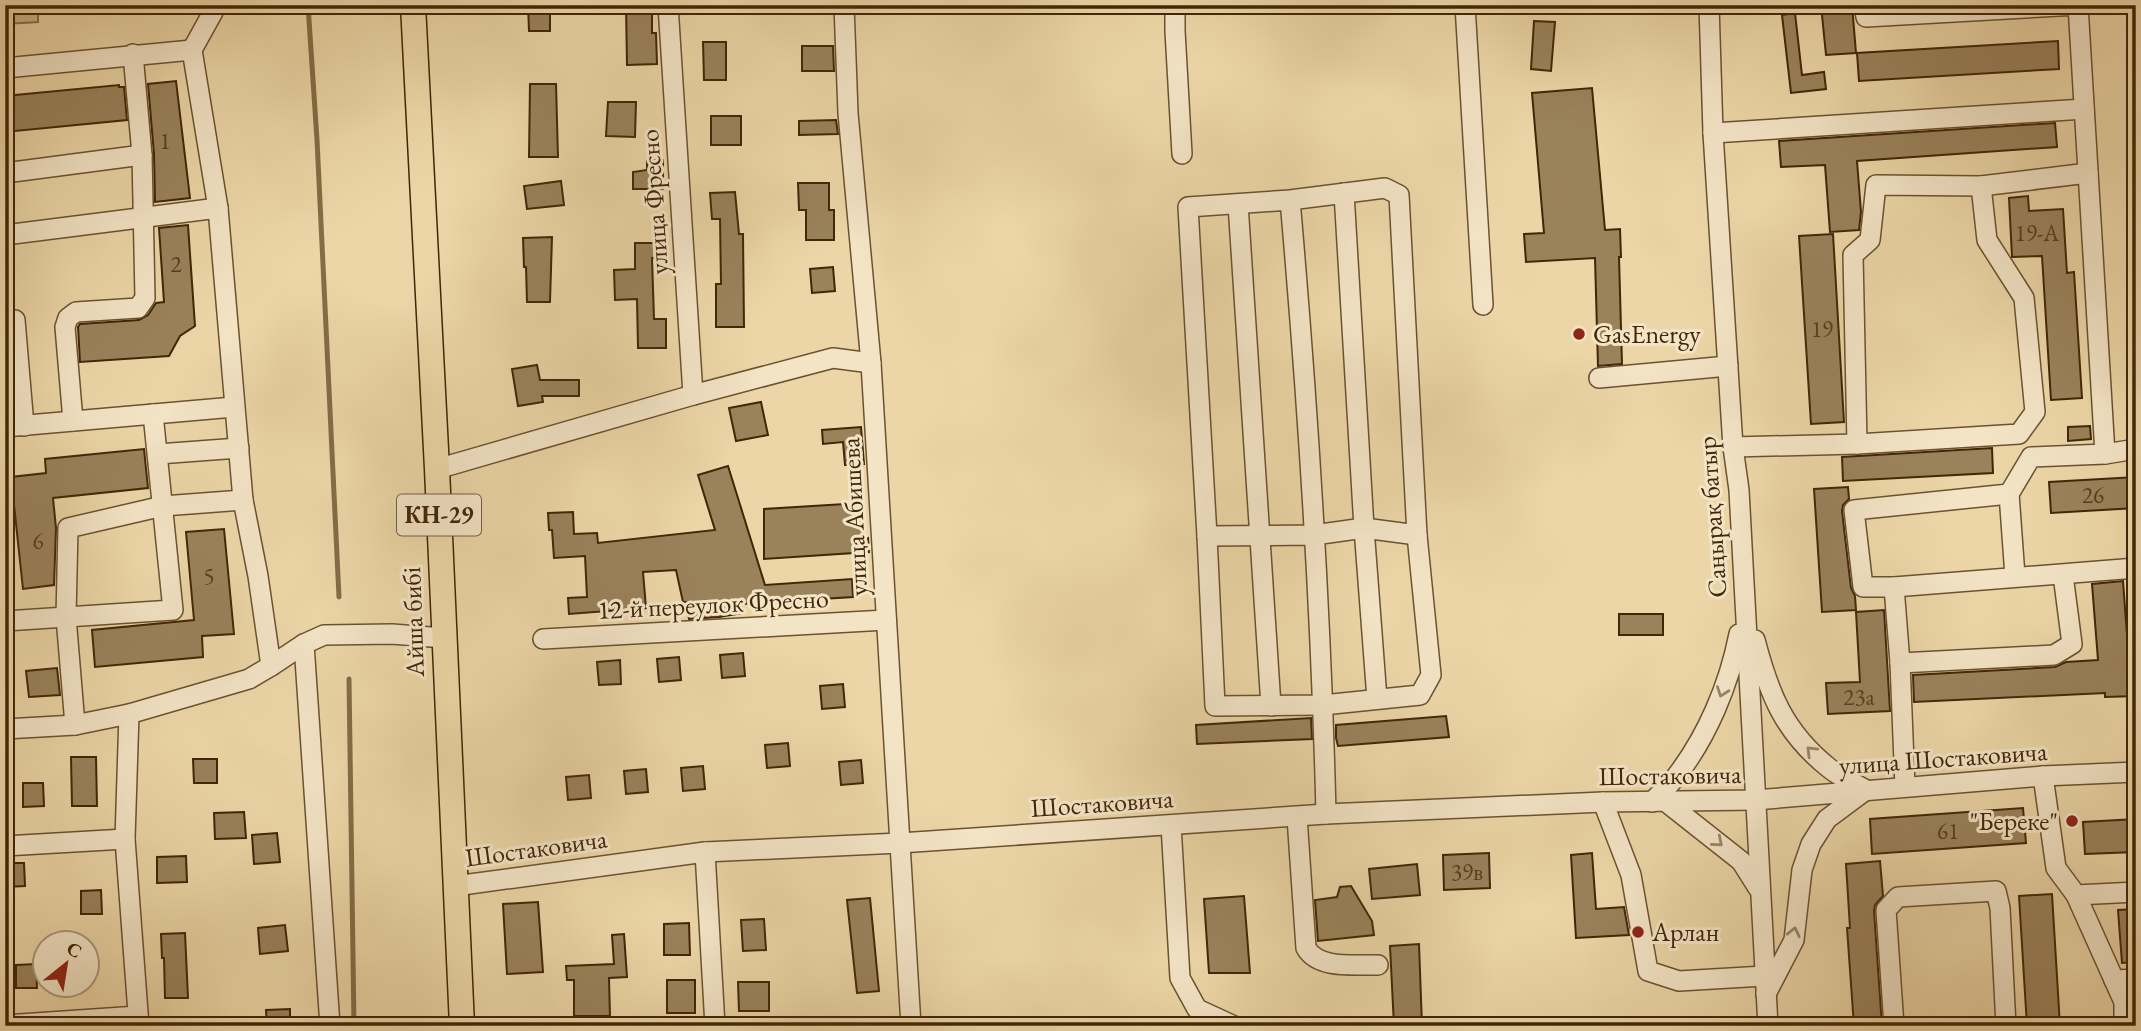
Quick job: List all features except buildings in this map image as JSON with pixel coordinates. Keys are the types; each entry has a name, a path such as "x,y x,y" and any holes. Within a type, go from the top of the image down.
{"main road":[{"name":"Айша бибі","path":"413,5 462,1026"}],"street":[{"path":"212,5 213,12 192,50 218,208 243,500 258,576 271,666"},
{"name":"улица Фресно","path":"668,5 693,395"},
{"name":"улица Абишева","path":"844,5 848,113 871,363 911,1026"},
{"path":"1177,5 1175,31 1182,154"},
{"path":"1465,5 1483,305"},
{"name":"Саңырақ батыр","path":"1709,5 1713,133 1733,447 1739,491 1768,1026"},
{"path":"1864,5 1866,16 1903,10 2078,5 2105,454"},
{"path":"5,68 192,50"},
{"path":"73,421 65,327 68,317 76,312 138,308 146,292 142,155 133,54"},
{"path":"1713,133 2084,108"},
{"path":"5,173 142,155"},
{"path":"1857,443 1853,255 1870,240 1876,185 1981,186 2088,173"},
{"path":"1733,447 2018,434 2035,412 2024,298 1987,240 1981,186"},
{"path":"1385,188 1399,195 1417,535 1431,675 1420,695 1323,705 1215,706 1188,207 1290,200 1344,193 1385,188"},
{"path":"1344,193 1377,699"},
{"path":"1290,200 1306,384 1326,814"},
{"path":"1238,204 1270,706"},
{"path":"5,235 218,208"},
{"path":"5,321 15,320 15,426 234,407"},
{"path":"437,469 693,395 833,358 871,363"},
{"path":"1599,378 1728,366"},
{"path":"5,621 173,610 153,414"},
{"path":"2018,434 2031,457"},
{"path":"158,454 239,448"},
{"path":"2031,457 2105,454 2136,449"},
{"path":"2015,576 2009,494 2031,457"},
{"path":"2009,494 1854,510 1863,587 1894,587 2136,568"},
{"path":"75,725 66,617 68,528 163,506 243,500"},
{"path":"1207,536 1314,535 1364,528 1417,535"},
{"path":"1900,663 2054,655 2071,644 2063,575"},
{"path":"1894,587 1905,787"},
{"path":"1603,802 1631,875 1648,971 1679,981 1765,985 1794,940 1801,870 1811,844 1828,819 1866,790 1830,769 1795,735 1781,715 1768,686 1745,606"},
{"path":"1745,606 1735,656 1721,699 1695,747 1659,801 1741,861 1760,892"},
{"name":"12-й переулок Фресно","path":"543,639 887,620"},
{"path":"5,729 75,725 130,714 249,679 304,644 324,635 392,634 444,638"},
{"path":"304,644 330,1026"},
{"path":"5,1025 138,1021 125,839 130,714"},
{"name":"улица Шостаковича","path":"1755,800 2043,776 2136,772"},
{"path":"2043,776 2056,868 2076,895 2124,1002 2124,1026"},
{"name":"Шостаковича","path":"455,886 705,852 900,843 1326,814 1603,802 1755,800"},
{"path":"1297,817 1306,947 1315,958 1324,962 1378,965"},
{"path":"1171,825 1180,978 1196,1009 1234,1026"},
{"path":"5,846 125,839"},
{"path":"705,852 715,1026"},
{"path":"1894,1026 1886,910 1898,897 1996,891 2000,908 2006,1026"},
{"path":"2076,895 2136,892"},
{"path":"2114,980 2136,979"}],"shaded area":[{"path":"5,5 38,5 38,22 5,24"}],"waterway":[{"path":"308,5 339,597"},
{"path":"349,679 354,1026"}],"place":[{"name":"GasEnergy","path":"1579,334"},
{"name":"\"Береке\"","path":"2072,821"},
{"name":"Арлан","path":"1638,932"}]}
